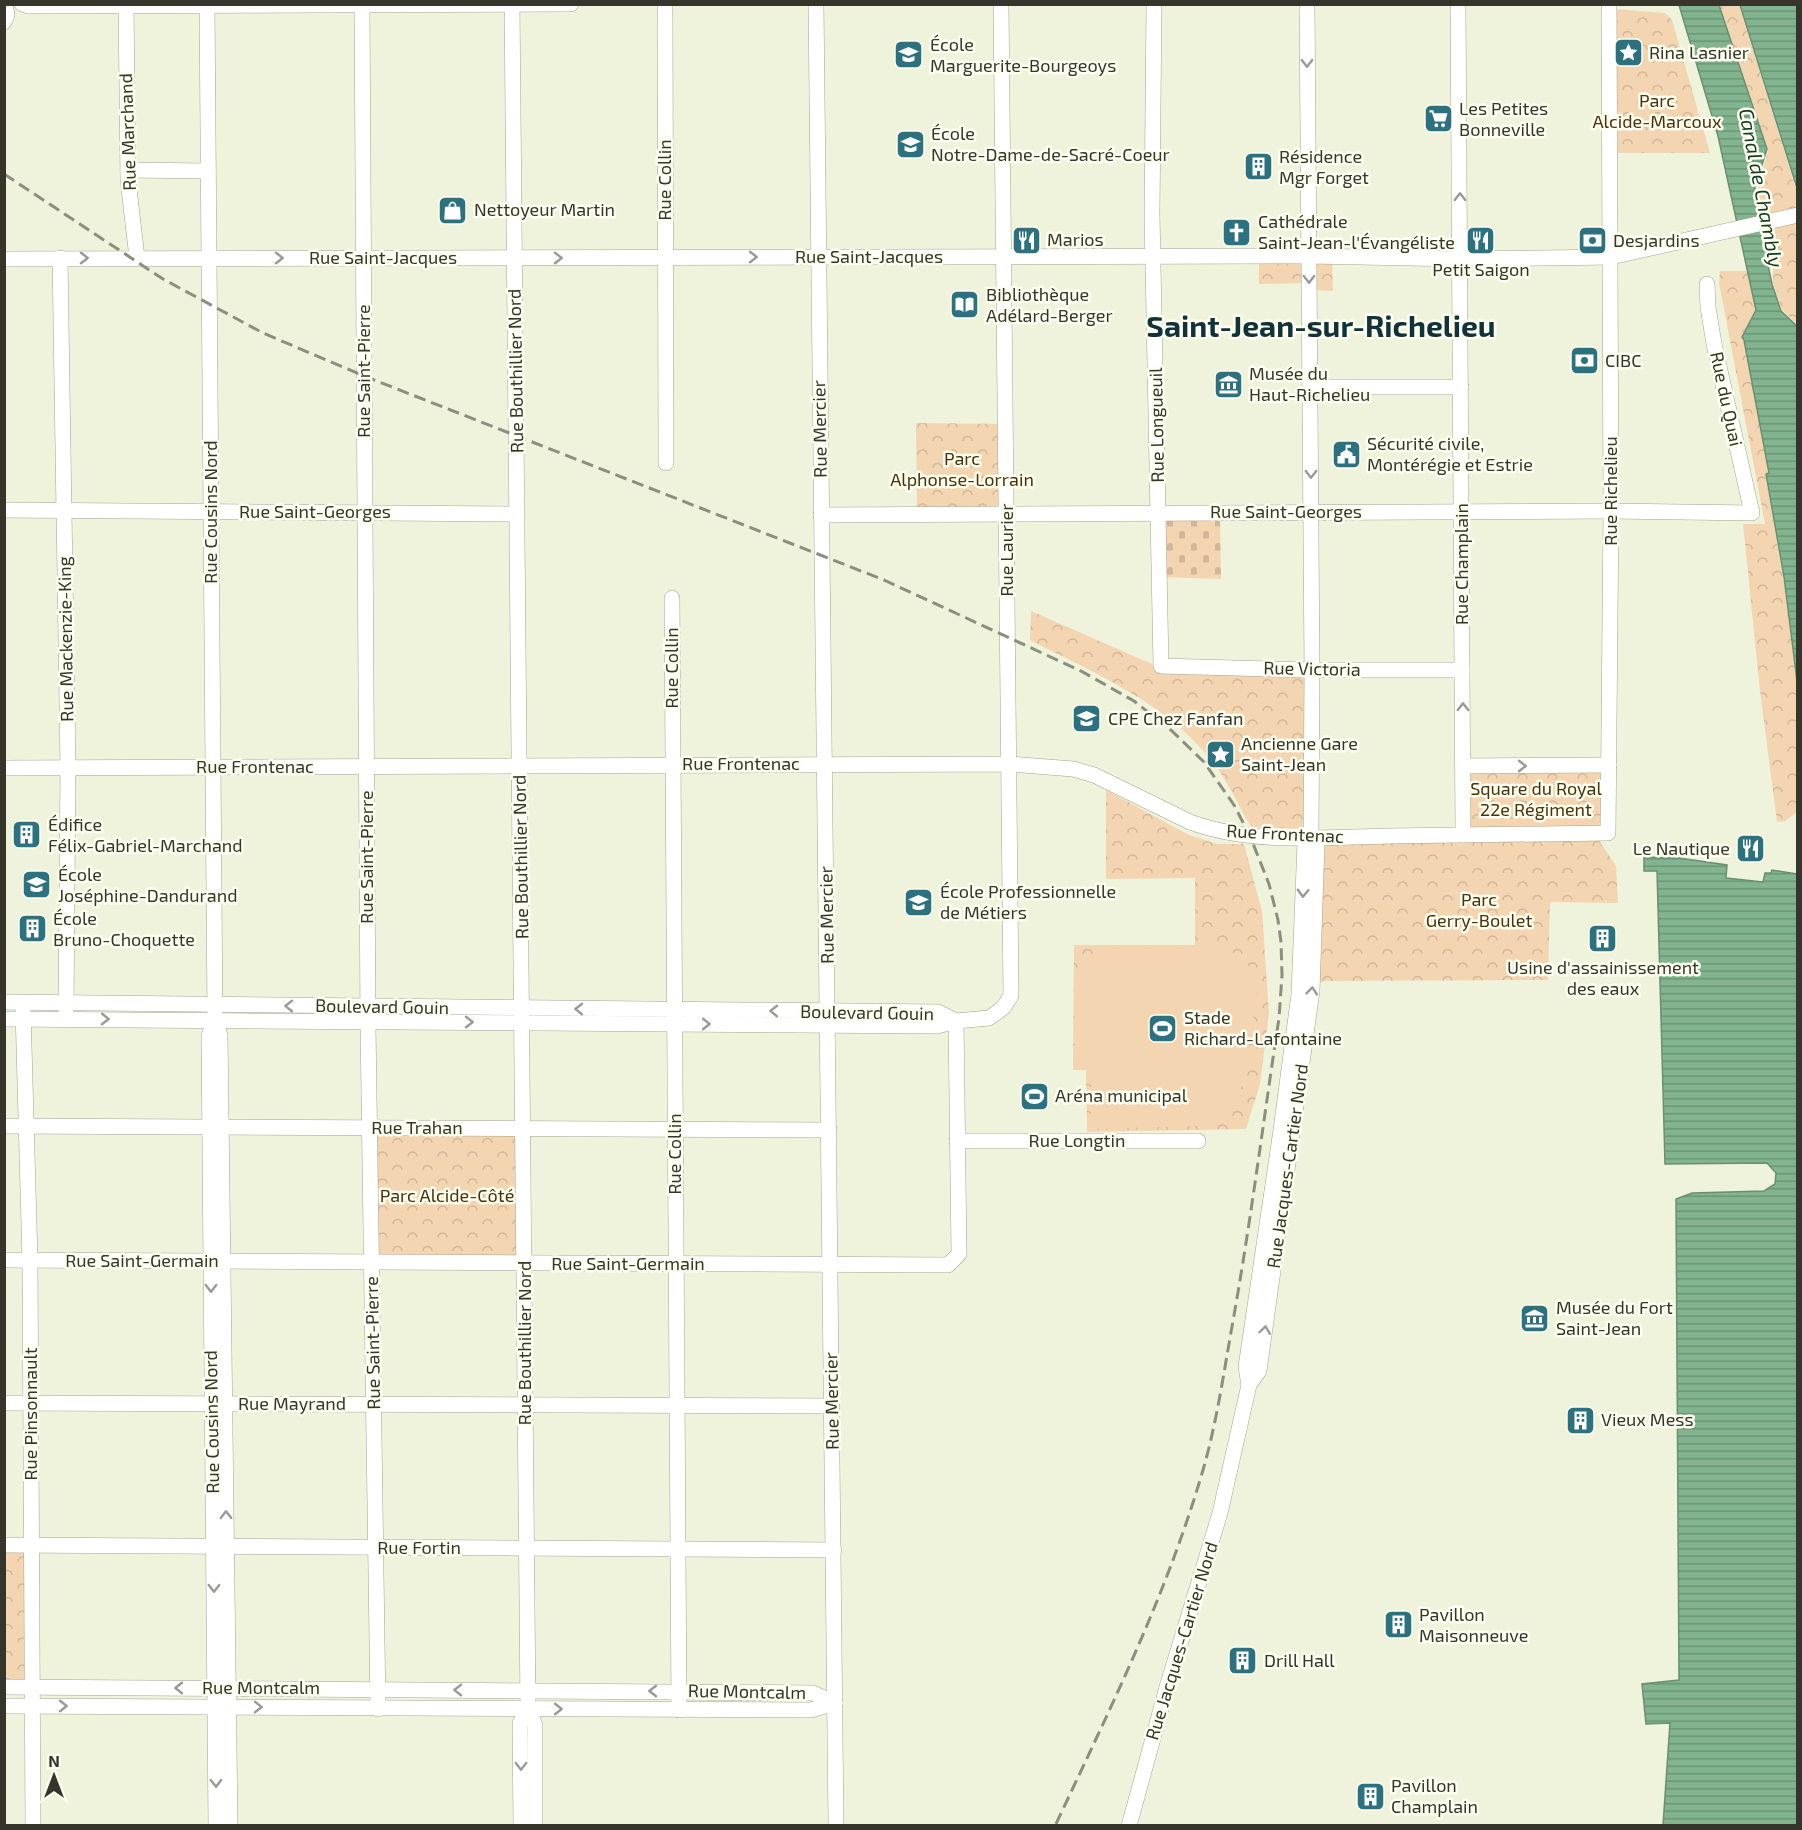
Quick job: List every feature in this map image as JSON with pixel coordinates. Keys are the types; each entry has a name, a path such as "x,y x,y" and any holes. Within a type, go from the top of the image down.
{"street":[{"path":"4,22 7,15 5,4"},
{"path":"22,4 28,6 571,4"},
{"name":"Rue Collin","path":"665,4 666,462"},
{"name":"Rue Mercier","path":"816,4 836,1826"},
{"name":"Rue Laurier","path":"957,1021 989,1017 1004,1008 1011,996 1008,514 1001,4"},
{"name":"Rue Longueuil","path":"1154,4 1153,258 1161,666"},
{"name":"Rue Jacques-Cartier Nord","path":"1129,1826 1167,1687 1220,1513 1249,1385 1245,1367 1280,1142 1299,994 1305,843 1311,838 1312,670 1307,4"},
{"name":"Rue Champlain","path":"1458,4 1463,835"},
{"name":"Rue Richelieu","path":"1463,835 1608,833 1611,511 1609,4"},
{"name":"Rue Marchand","path":"126,5 128,170 137,258"},
{"name":"Rue Cousins Nord","path":"207,5 215,1013 209,1036 216,1127 221,1688 230,1826"},
{"name":"Rue Saint-Pierre","path":"362,5 368,1014 378,1709"},
{"name":"Rue Bouthillier Nord","path":"512,5 528,1709 535,1725 535,1826"},
{"path":"128,170 208,171"},
{"name":"Rue Saint-Jacques","path":"4,259 1309,256 1460,259 1611,257 1797,215"},
{"name":"Rue Mackenzie-King","path":"60,258 68,767 66,1019"},
{"name":"Rue du Quai","path":"1707,284 1714,344 1752,513"},
{"path":"1310,387 1461,387"},
{"name":"Rue Saint-Georges","path":"4,510 517,514"},
{"name":"Rue Saint-Georges","path":"821,515 1462,511 1752,513"},
{"name":"Rue Collin","path":"672,598 679,1710"},
{"name":"Rue Victoria","path":"1161,666 1312,670 1462,670"},
{"name":"Rue Frontenac","path":"4,768 1009,764 1073,769 1094,775 1206,829 1250,836 1311,838 1463,835"},
{"path":"1463,766 1609,765"},
{"name":"Boulevard Gouin","path":"4,1002 67,1003 215,1013"},
{"name":"Rue Pinsonnault","path":"23,1003 30,1261 33,1826"},
{"name":"Boulevard Gouin","path":"4,1019 215,1013 828,1018 937,1026 957,1021"},
{"path":"957,1021 957,1141"},
{"name":"Rue Trahan","path":"4,1126 829,1130"},
{"name":"Rue Longtin","path":"957,1141 1198,1141"},
{"name":"Rue Saint-Germain","path":"4,1260 948,1265 959,1254 957,1141"},
{"name":"Rue Mayrand","path":"4,1403 832,1406"},
{"name":"Rue Fortin","path":"4,1545 834,1550"},
{"name":"Rue Montcalm","path":"4,1687 813,1693 835,1703"},
{"name":"Rue Montcalm","path":"4,1706 811,1710 835,1703"},
{"name":"Rue Cousins Nord","path":"216,1826 222,1707"},
{"name":"Rue Bouthillier Nord","path":"521,1826 520,1723 528,1709"}],"green space":[{"path":"1720,5 1739,5 1797,192 1797,324 1782,310 1773,283 1773,269 1756,194 1768,151"},
{"name":"Parc Alcide-Marcoux","path":"1615,9 1665,13 1672,20 1710,153 1618,153"},
{"path":"1307,259 1308,283 1259,284 1259,260"},
{"path":"1312,260 1332,260 1333,291 1312,290"},
{"path":"1720,271 1748,271 1756,309 1741,337 1744,341 1769,473 1765,473 1788,607 1797,681 1797,812 1785,821 1777,822 1760,691 1743,524 1765,524 1719,283"},
{"name":"Parc Alphonse-Lorrain","path":"916,423 1007,424 1008,514 917,514"},
{"path":"1158,513 1220,513 1221,579 1159,577"},
{"path":"1031,611 1152,664 1161,673 1307,678 1307,829 1251,827 1222,775 1193,740 1150,705 1103,677 1030,640"},
{"name":"Square du Royal 22e Régiment","path":"1609,765 1608,833 1463,835 1463,766"},
{"name":"Stade Richard-Lafontaine","path":"1106,790 1189,835 1217,844 1244,844 1262,911 1269,1013 1260,1084 1246,1129 1087,1132 1086,1070 1073,1070 1074,945 1195,945 1195,878 1106,879"},
{"name":"Parc Gerry-Boulet","path":"1598,839 1616,866 1618,903 1550,902 1548,980 1323,981 1312,990 1320,842"},
{"name":"Stade Richard-Lafontaine","path":"1093,949 1229,949 1260,976 1243,1083 1236,1100 1227,1112 1210,1124 1196,1126 1091,1129 1091,1068 1075,1068 1074,973 1081,972 1093,960"},
{"name":"Parc Alcide-Côté","path":"370,1128 523,1128 524,1264 372,1263"},
{"path":"5,1553 28,1553 29,1684 5,1683"}],"shaded area":[{"path":"1679,5 1719,5 1767,149 1753,194 1772,284 1781,311 1797,326 1797,681 1784,577 1766,474 1769,473 1742,337 1756,310 1718,136"},
{"path":"1740,5 1797,5 1797,188"},
{"path":"1644,857 1679,858 1727,865 1726,878 1763,882 1765,873 1771,873 1772,870 1797,874 1797,1825 1663,1825 1670,1723 1646,1724 1642,1684 1679,1680 1676,1199 1692,1193 1764,1191 1775,1184 1776,1173 1767,1163 1665,1164 1657,871 1644,871"}],"railway":[{"path":"4,174 163,279 263,333 364,376 884,580 1081,671 1134,701 1172,731 1204,762 1234,805 1250,836 1269,884 1278,920 1282,975 1279,1018 1256,1175 1222,1384 1203,1470 1189,1516 1155,1606 1055,1826"}],"place":[{"name":"Rina Lasnier","path":"1628,53"},
{"name":"École Marguerite-Bourgeoys","path":"909,55"},
{"name":"Les Petites Bonneville","path":"1438,119"},
{"name":"École Notre-Dame-de-Sacré-Coeur","path":"910,144"},
{"name":"Résidence Mgr Forget","path":"1258,167"},
{"name":"Nettoyeur Martin","path":"453,210"},
{"name":"Cathédrale Saint-Jean-l'Évangéliste","path":"1237,232"},
{"name":"Marios","path":"1026,240"},
{"name":"Petit Saigon","path":"1481,241"},
{"name":"Desjardins","path":"1592,241"},
{"name":"Bibliothèque Adélard-Berger","path":"965,305"},
{"name":"CIBC","path":"1584,361"},
{"name":"Musée du Haut-Richelieu","path":"1228,384"},
{"name":"Sécurité civile, Montérégie et Estrie","path":"1346,454"},
{"name":"CPE Chez Fanfan","path":"1087,719"},
{"name":"Ancienne Gare Saint-Jean","path":"1220,754"},
{"name":"Édifice Félix-Gabriel-Marchand","path":"27,835"},
{"name":"Le Nautique","path":"1751,849"},
{"name":"École Joséphine-Dandurand","path":"37,885"},
{"name":"École Professionnelle de Métiers","path":"919,902"},
{"name":"École Bruno-Choquette","path":"32,929"},
{"name":"Usine d'assainissement des eaux","path":"1603,939"},
{"name":"Stade Richard-Lafontaine","path":"1163,1028"},
{"name":"Aréna municipal","path":"1034,1096"},
{"name":"Musée du Fort Saint-Jean","path":"1535,1318"},
{"name":"Vieux Mess","path":"1580,1420"},
{"name":"Pavillon Maisonneuve","path":"1398,1625"},
{"name":"Drill Hall","path":"1243,1661"},
{"name":"Pavillon Champlain","path":"1370,1796"}],"district":[{"name":"Saint-Jean-sur-Richelieu","path":"1321,327"}],"water label":[{"name":"Canal de Chambly","path":"1761,188"}]}
